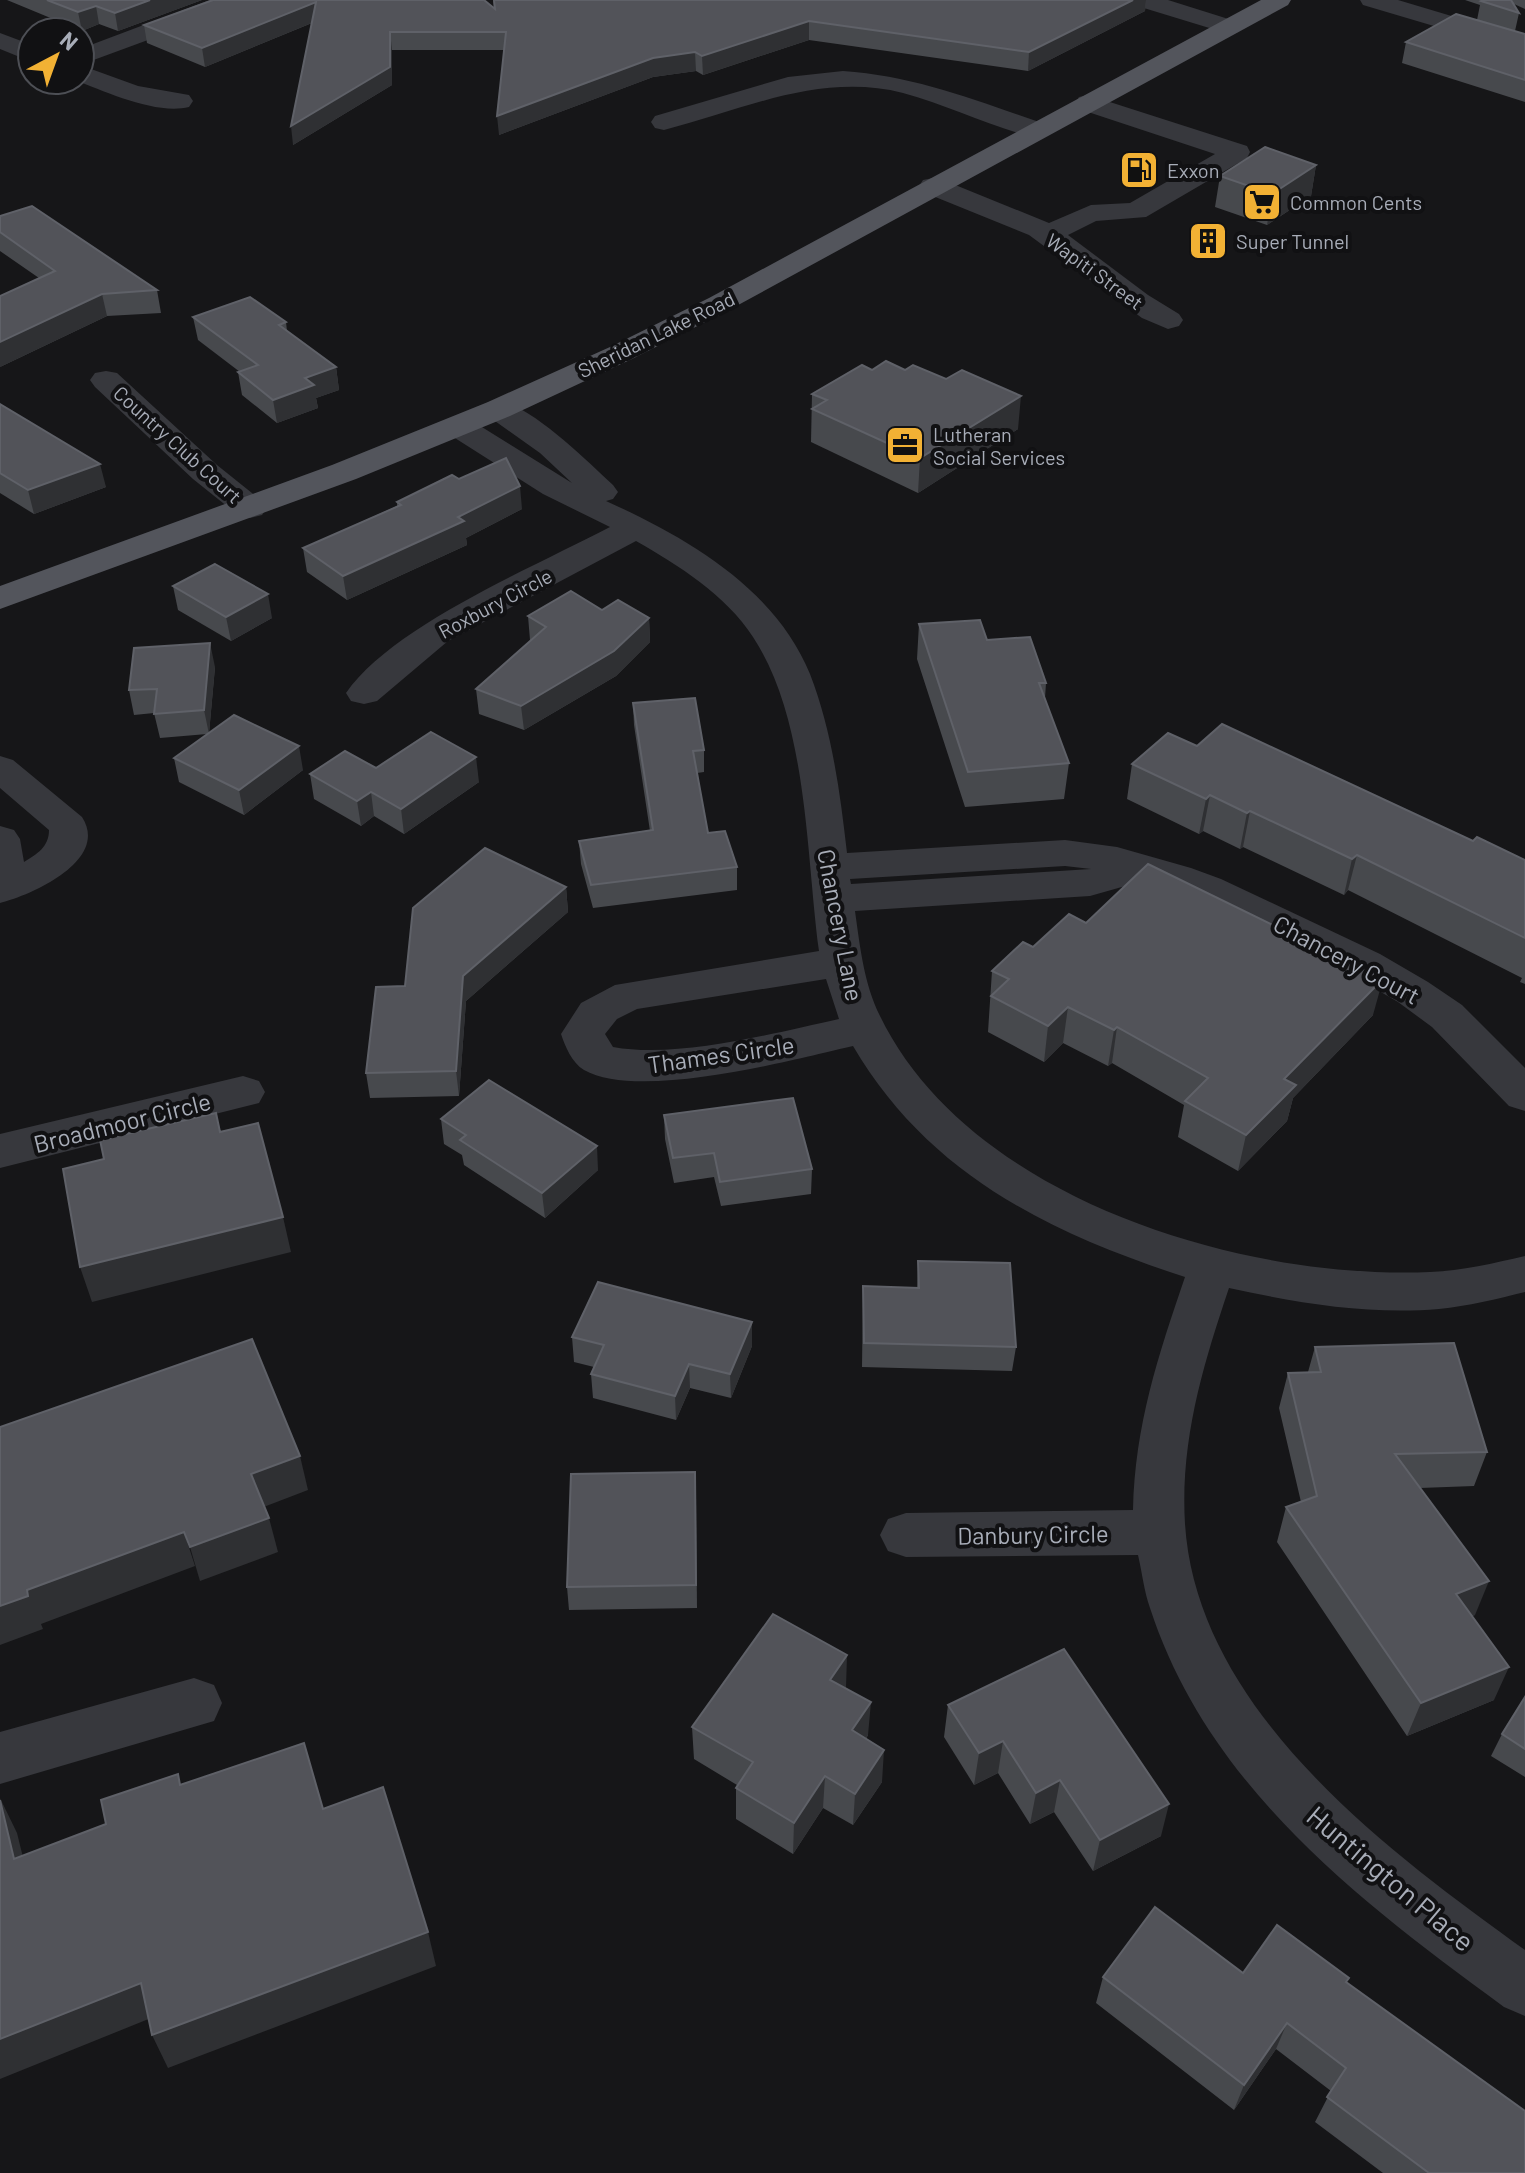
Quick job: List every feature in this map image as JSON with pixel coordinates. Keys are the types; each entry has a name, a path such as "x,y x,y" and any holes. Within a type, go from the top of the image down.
{"main road":[{"name":"Sheridan Lake Road","path":"0,598 250,508 458,426 670,330 1279,0"}],"street":[{"path":"96,52 219,5 254,0"},
{"path":"1143,0 1229,27"},
{"path":"1372,0 1525,46"},
{"path":"96,79 132,93 180,101"},
{"path":"664,122 799,82 856,79 911,87 1036,130"},
{"path":"1047,234 1091,213 1136,211 1237,152 1088,103"},
{"name":"Wapiti Street","path":"933,186 990,207 1047,234 1133,300 1168,320"},
{"name":"Country Club Court","path":"106,380 205,472 250,508"},
{"name":"Chancery Lane","path":"499,409 551,446 637,527"},
{"name":"Chancery Lane","path":"458,426 568,495 637,527 688,559 738,599 771,635 789,667 811,747 851,997 891,1074 925,1113 962,1148 1051,1206 1109,1232 1212,1267 1266,1278 1376,1291 1430,1291 1525,1274"},
{"name":"Roxbury Circle","path":"364,693 414,647 435,633 637,527"},
{"path":"0,768 68,826 70,836 69,845 51,862 0,890"},
{"path":"0,839 5,860 0,874"},
{"name":"Chancery Court","path":"831,883 1090,883 1140,868 1207,888 1365,964 1413,992 1459,1027 1525,1095"},
{"name":"Thames Circle","path":"843,962 630,995 607,1004 591,1016 583,1034 587,1048 601,1061 646,1067 805,1042 865,1028"},
{"name":"Broadmoor Circle","path":"0,1151 243,1092"},
{"name":"Huntington Place","path":"1212,1267 1164,1432 1160,1532 1174,1595 1193,1652 1226,1711 1268,1767 1313,1817 1373,1871 1525,1986"},
{"name":"Danbury Circle","path":"906,1535 1160,1532"},
{"path":"0,1758 194,1703"}],"building":[{"path":"47,0 150,0 115,13 96,6 78,12"},
{"path":"213,0 484,0 495,9 494,0 1133,0 1029,52 809,21 702,56 695,52 653,58 497,116 506,32 390,32 390,67 291,126 316,2 202,48 144,25"},
{"path":"1511,0 1519,13 1481,1"},
{"path":"1456,14 1525,34 1525,80 1406,42"},
{"path":"1265,147 1316,165 1272,194 1220,176"},
{"path":"32,206 157,290 102,294 0,342 0,296 55,271 0,232 0,216"},
{"path":"250,297 286,322 279,325 336,367 305,378 314,385 273,400 238,372 258,365 193,317"},
{"path":"886,361 905,370 913,365 946,379 962,370 1021,396 920,458 812,409 827,400 812,394 862,365 872,370"},
{"path":"0,404 100,464 28,490 0,473"},
{"path":"506,458 520,486 458,517 464,521 343,576 303,548 401,505 397,502 452,475 459,479"},
{"path":"215,564 268,594 226,617 173,586"},
{"path":"571,591 602,610 618,600 649,618 614,651 521,706 476,689 546,627 528,616"},
{"path":"980,620 987,640 1030,637 1046,683 1039,683 1069,763 968,772 919,624"},
{"path":"210,643 204,710 154,714 157,689 129,690 134,648"},
{"path":"695,698 704,750 693,751 708,833 725,831 737,867 591,885 579,841 653,830 633,703"},
{"path":"234,715 299,746 239,790 174,758"},
{"path":"1222,724 1473,841 1477,837 1525,860 1525,938 1357,855 1352,859 1250,811 1247,813 1210,795 1206,799 1132,764 1168,733 1197,746"},
{"path":"431,732 476,757 401,809 371,792 357,801 310,774 345,751 376,768"},
{"path":"485,848 566,887 463,976 456,1071 366,1073 376,987 405,986 413,908"},
{"path":"1148,864 1383,979 1284,1079 1296,1085 1246,1135 1185,1101 1208,1078 1117,1027 1114,1030 1068,1007 1048,1026 991,996 1009,979 992,971 1023,942 1033,947 1069,914 1086,923"},
{"path":"489,1080 597,1146 542,1193 460,1140 466,1135 441,1119"},
{"path":"793,1098 812,1169 720,1182 714,1153 673,1158 664,1115"},
{"path":"216,1113 220,1132 258,1123 283,1217 80,1267 63,1169 104,1159 100,1140"},
{"path":"918,1261 1010,1263 1016,1347 864,1343 863,1286 919,1288"},
{"path":"598,1282 752,1322 730,1374 689,1364 675,1396 591,1374 604,1345 572,1337"},
{"path":"252,1339 300,1456 251,1474 269,1518 190,1547 184,1532 27,1590 28,1596 0,1606 0,1427"},
{"path":"1454,1343 1487,1452 1395,1454 1489,1581 1456,1594 1509,1667 1421,1703 1286,1507 1317,1496 1288,1373 1321,1372 1315,1347"},
{"path":"695,1472 696,1585 567,1587 571,1474"},
{"path":"773,1614 847,1655 830,1680 871,1702 852,1730 884,1750 855,1794 825,1776 794,1823 736,1788 753,1762 692,1727"},
{"path":"1064,1649 1169,1804 1100,1840 1060,1780 1036,1793 1003,1741 979,1753 948,1705"},
{"path":"1525,1697 1525,1749 1502,1734"},
{"path":"304,1743 323,1809 383,1787 428,1932 152,2035 141,1983 0,2039 0,1800 14,1859 106,1824 101,1800 178,1774 180,1785"},
{"path":"1155,1907 1243,1973 1277,1925 1349,1978 1346,1982 1525,2111 1525,2173 1429,2173 1327,2097 1346,2068 1287,2023 1244,2085 1103,1977"}],"place":[{"name":"Exxon","path":"1139,170"},
{"name":"Common Cents","path":"1262,202"},
{"name":"Super Tunnel","path":"1208,241"},
{"name":"Lutheran Social Services","path":"905,445"}]}
